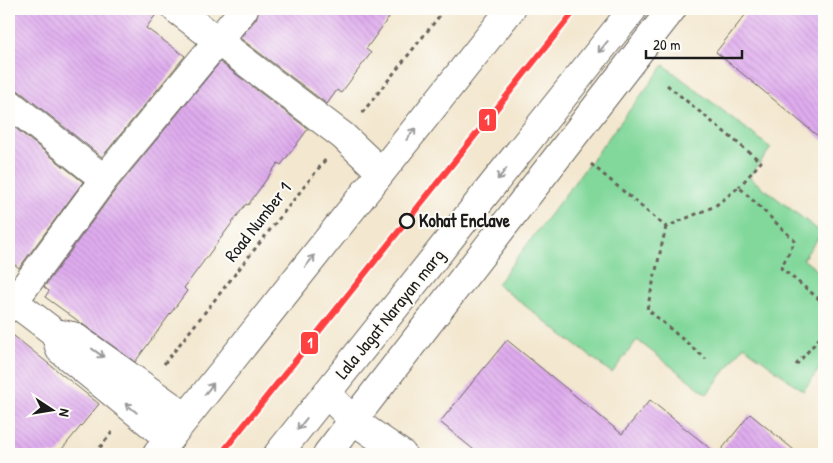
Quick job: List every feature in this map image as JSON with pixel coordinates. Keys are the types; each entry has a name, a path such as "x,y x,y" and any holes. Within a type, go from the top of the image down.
{"street":[{"path":"176,9 343,136 381,172"},
{"path":"244,9 104,179 10,303 55,333 73,336 138,398 163,447 511,9"},
{"name":"Lala Jagat Narayan marg","path":"278,454 633,9"},
{"path":"327,454 672,9"},
{"path":"9,103 104,179"},
{"path":"326,394 354,421 402,454"},
{"path":"138,398 186,417"}],"path":[{"name":"Road Number 1","path":"95,454 343,136 445,9"},
{"path":"666,227 715,206 739,187 761,162 668,85"},
{"path":"567,144 666,227"},
{"path":"739,187 795,241 781,268 824,303"},
{"path":"666,227 647,309 706,359"},
{"path":"796,365 824,333"}],"green space":[{"path":"664,65 771,148 749,177 822,233 803,259 824,276 824,363 803,391 744,346 707,394 637,340 612,373 497,284"}],"building":[{"path":"9,9 160,9 146,28 185,56 102,157 19,91 9,88"},
{"path":"259,9 395,9 366,49 371,53 341,93 337,90 327,104 240,38 256,19"},
{"path":"750,9 824,9 824,141 716,52"},
{"path":"220,62 308,129 281,165 278,163 248,205 246,204 184,288 187,291 135,362 45,297 49,291 44,287 116,189"},
{"path":"9,123 83,182 19,268 9,260"},
{"path":"9,332 99,404 58,454 9,454"},
{"path":"507,340 622,434 650,400 717,454 479,454 440,422"},
{"path":"750,414 799,454 718,454"}],"metro line":[{"name":"1","path":"221,454 576,9"}],"place":[{"name":"Kohat Enclave","path":"407,221"}]}
